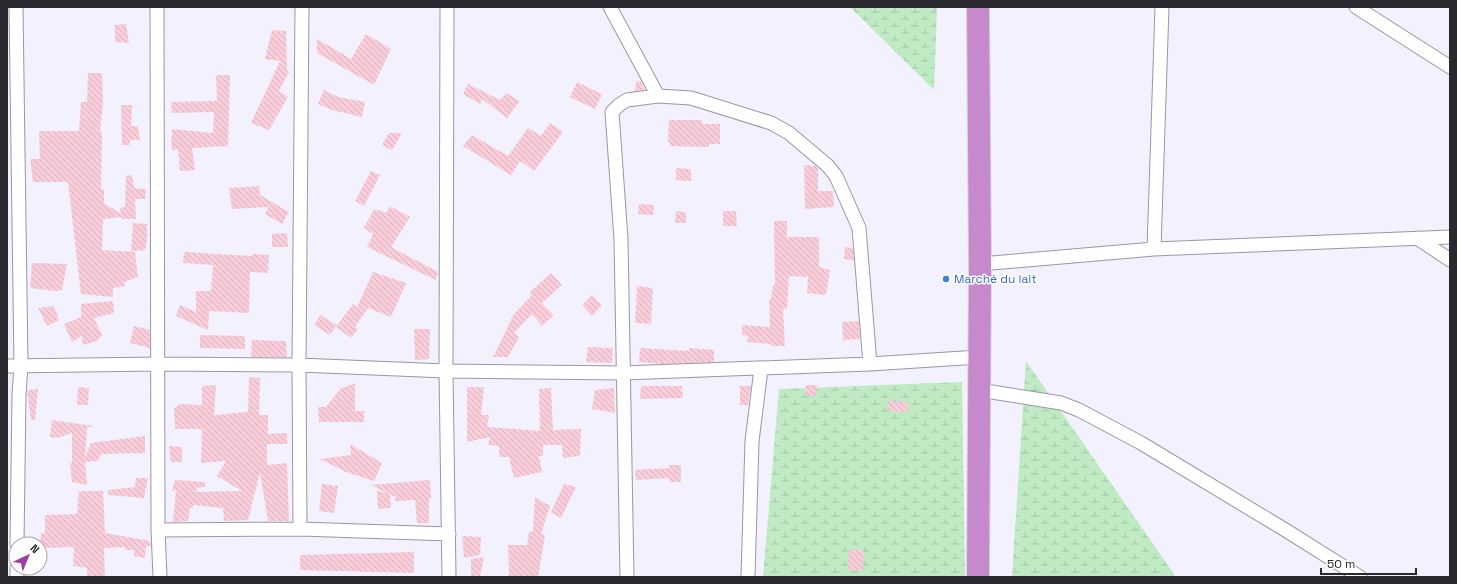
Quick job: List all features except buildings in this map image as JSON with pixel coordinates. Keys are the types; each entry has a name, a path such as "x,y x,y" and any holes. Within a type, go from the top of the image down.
{"highway":[{"path":"978,7 980,264 978,357 978,577"}],"street":[{"path":"16,7 21,365 19,395 17,536"},
{"path":"157,7 158,530 160,577"},
{"path":"300,529 299,365 302,7"},
{"path":"447,7 446,371 449,577"},
{"path":"610,7 658,96"},
{"path":"1154,249 1162,7"},
{"path":"1356,7 1450,67"},
{"path":"627,577 621,239 612,112 619,105 627,100 658,96 691,98 771,123 789,133 828,166 836,176 859,228 870,364"},
{"path":"980,264 1154,249 1450,237"},
{"path":"1417,238 1450,260"},
{"path":"7,366 158,364 299,365 446,371 624,373 761,369 978,357"},
{"path":"748,577 752,441 761,369"},
{"path":"979,390 1061,403 1078,410 1141,443 1360,577"},
{"path":"158,530 300,529 449,534"}],"green space":[{"path":"850,7 937,7 934,90"},
{"path":"1026,361 1176,577 1012,577"},
{"path":"962,382 965,577 763,577 779,389"}],"place":[{"name":"Marché du lait","path":"946,279"}]}
